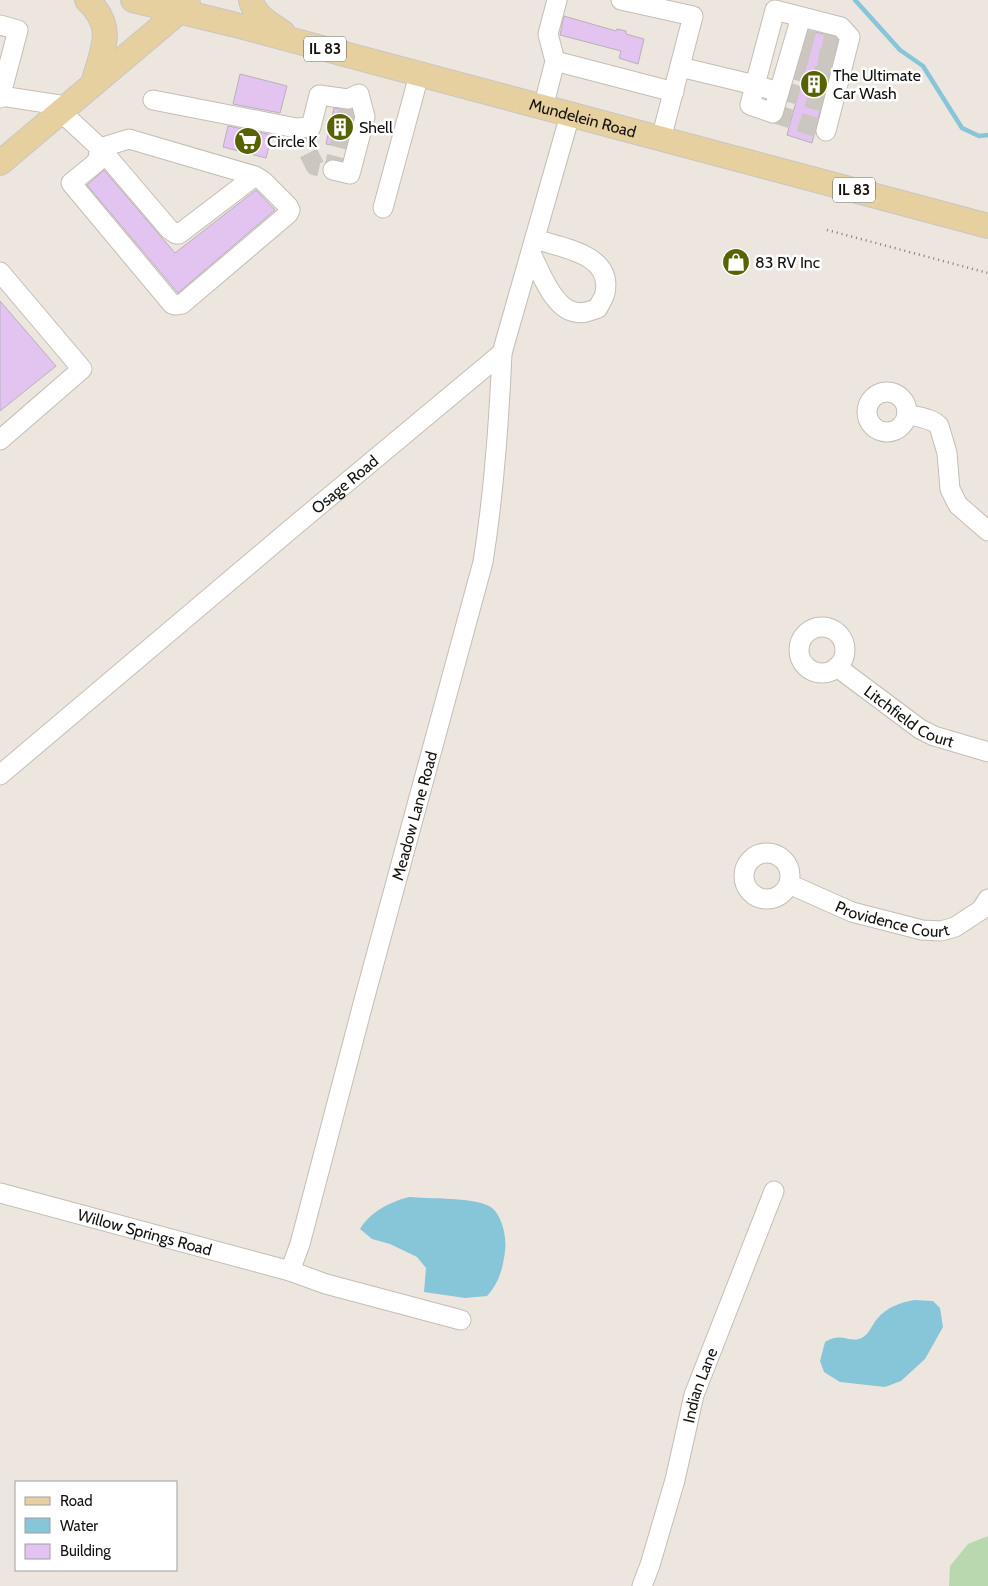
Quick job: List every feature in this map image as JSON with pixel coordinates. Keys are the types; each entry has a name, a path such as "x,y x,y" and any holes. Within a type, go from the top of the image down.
{"main road":[{"path":"87,0 98,11 105,26 106,39 92,84"},
{"name":"Mundelein Road","path":"133,0 186,6 232,24 988,226"},
{"path":"250,0 261,17 295,41"},
{"path":"0,163 186,6"}],"street":[{"path":"543,108 555,61 548,34 557,0"},
{"path":"621,0 693,16 661,139"},
{"path":"0,25 18,30 0,97 63,109 100,148 169,229 176,234 179,234 255,176"},
{"path":"680,67 763,57 789,56 841,27 850,37 826,131"},
{"path":"763,57 789,56"},
{"path":"763,57 789,56"},
{"path":"555,61 674,92"},
{"path":"383,208 419,75"},
{"path":"153,100 296,128 311,127 319,95 348,99 359,94 365,117 350,174 333,170"},
{"path":"502,353 570,115"},
{"path":"129,139 255,176 263,181 290,210 288,214 182,304 175,305 172,304 71,183 96,162 100,148 129,139"},
{"path":"0,272 82,369 0,440"},
{"name":"Osage Road","path":"0,775 502,353"},
{"name":"Meadow Lane Road","path":"290,1271 300,1244 483,562 489,523 499,423 502,353"},
{"path":"907,414 929,420 939,426 947,453 950,489 958,505 988,531"},
{"name":"Litchfield Court","path":"837,667 920,729 934,736 988,752"},
{"name":"Providence Court","path":"789,884 852,912 922,930 941,931 955,927 981,910 988,899"},
{"name":"Indian Lane","path":"642,1586 675,1480 694,1395 774,1191"},
{"name":"Willow Springs Road","path":"0,1193 290,1271 326,1284 461,1320"}],"path":[{"path":"827,230 988,273"}],"green space":[{"path":"988,1536 988,1586 949,1586 950,1566 968,1544"}],"water":[{"path":"409,1197 472,1201 494,1209 503,1226 505,1251 500,1275 495,1286 487,1296 465,1298 424,1292 426,1268 417,1257 390,1244 372,1239 360,1229 381,1208"},
{"path":"914,1300 933,1301 940,1308 943,1327 925,1359 901,1381 885,1387 840,1382 824,1372 820,1361 825,1342 840,1337 855,1340 862,1338 885,1311 898,1304"}],"building":[{"path":"564,16 616,31 617,29 626,31 626,34 644,39 638,64 619,58 621,51 560,35"},
{"name":"The Ultimate Car Wash","path":"815,32 835,37 838,40 812,143 787,135"},
{"path":"240,74 287,86 280,113 233,104"},
{"name":"Shell","path":"334,108 351,110 353,115 345,147 326,144"},
{"path":"228,126 272,135 266,158 223,147"},
{"path":"104,170 175,253 256,190 275,210 178,293 87,185"},
{"path":"0,301 56,366 0,411"}],"waterway":[{"path":"855,0 900,50 923,66 962,128 979,136 988,135"}],"tunnel":[{"path":"795,37 848,48"},
{"path":"791,52 844,62"},
{"path":"786,68 839,81"},
{"path":"780,90 833,105"},
{"path":"296,128 315,166 333,170 352,96"},
{"path":"773,113 826,131"}],"place":[{"name":"The Ultimate Car Wash","path":"814,84"},
{"name":"Shell","path":"340,127"},
{"name":"Circle K","path":"248,141"},
{"name":"83 RV Inc","path":"736,262"}]}
